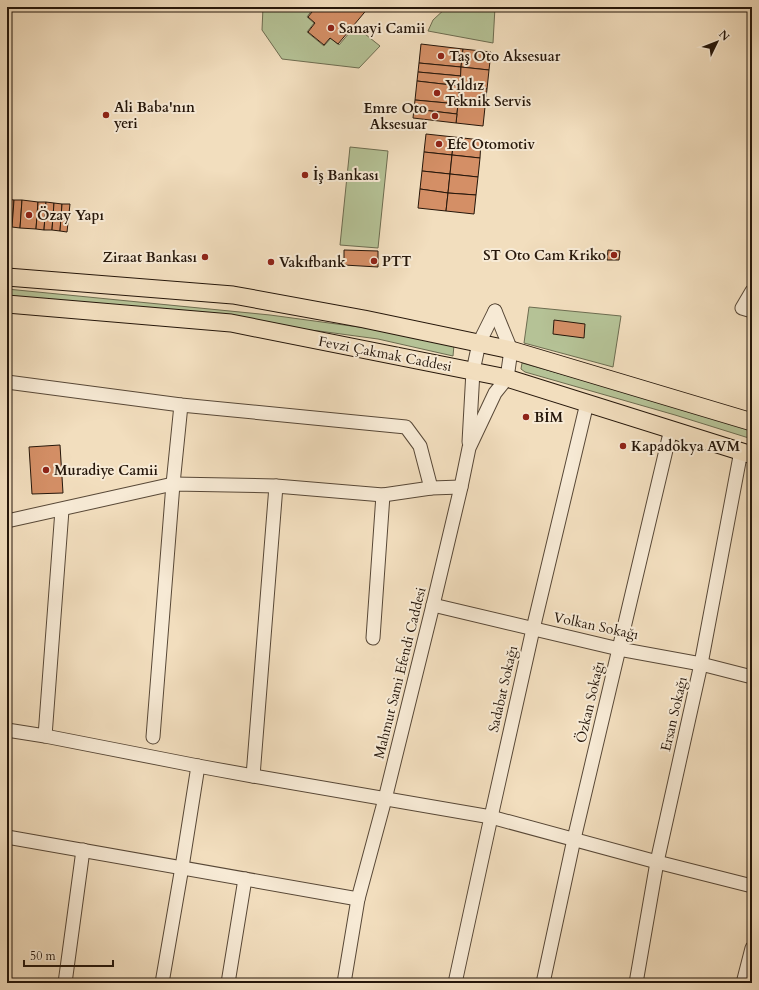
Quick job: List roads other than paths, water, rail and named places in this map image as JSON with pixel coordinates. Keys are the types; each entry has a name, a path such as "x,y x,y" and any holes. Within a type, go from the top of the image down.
{"main road":[{"name":"Fevzi Çakmak Caddesi","path":"7,277 233,295 364,319 511,350 752,422"},
{"name":"Fevzi Çakmak Caddesi","path":"7,304 231,323 473,371 506,378 746,453"}],"street":[{"path":"752,291 742,308 752,311"},
{"path":"468,448 473,371 479,343 495,311 511,350 506,378"},
{"name":"Mahmut Sami Efendi Caddesi","path":"344,983 358,899 386,799 461,487 468,448 495,393 506,378"},
{"path":"7,382 181,405 406,427 420,446 431,488"},
{"name":"Sadabat Sokağı","path":"455,983 533,629 588,403"},
{"path":"153,737 173,484 181,405"},
{"name":"Özkan Sokağı","path":"543,983 574,839 671,429"},
{"name":"Ersan Sokağı","path":"636,983 657,862 746,453"},
{"path":"7,521 62,510 173,484 276,486 383,495 431,488 461,487"},
{"path":"253,776 276,486"},
{"path":"373,638 383,495"},
{"path":"45,736 62,510"},
{"name":"Volkan Sokağı","path":"433,605 619,648 701,664 752,677"},
{"path":"7,730 253,776 491,817 752,886"},
{"path":"162,983 198,766"},
{"path":"7,837 358,899"},
{"path":"65,983 83,850"},
{"path":"228,983 245,879"},
{"path":"743,983 752,948"}],"place":[{"name":"Sanayi Camii","path":"331,28"},
{"name":"Taş Oto Aksesuar","path":"441,56"},
{"name":"Yıldız Teknik Servis","path":"437,93"},
{"name":"Ali Baba'nın yeri","path":"106,115"},
{"name":"Emre Oto Aksesuar","path":"435,116"},
{"name":"Efe Otomotiv","path":"439,144"},
{"name":"İş Bankası","path":"305,175"},
{"name":"Özay Yapı","path":"29,215"},
{"name":"ST Oto Cam Kriko","path":"614,255"},
{"name":"Ziraat Bankası","path":"205,257"},
{"name":"PTT","path":"374,261"},
{"name":"Vakıfbank","path":"271,262"},
{"name":"BİM","path":"526,417"},
{"name":"Kapadokya AVM","path":"623,446"},
{"name":"Muradiye Camii","path":"46,470"}]}
